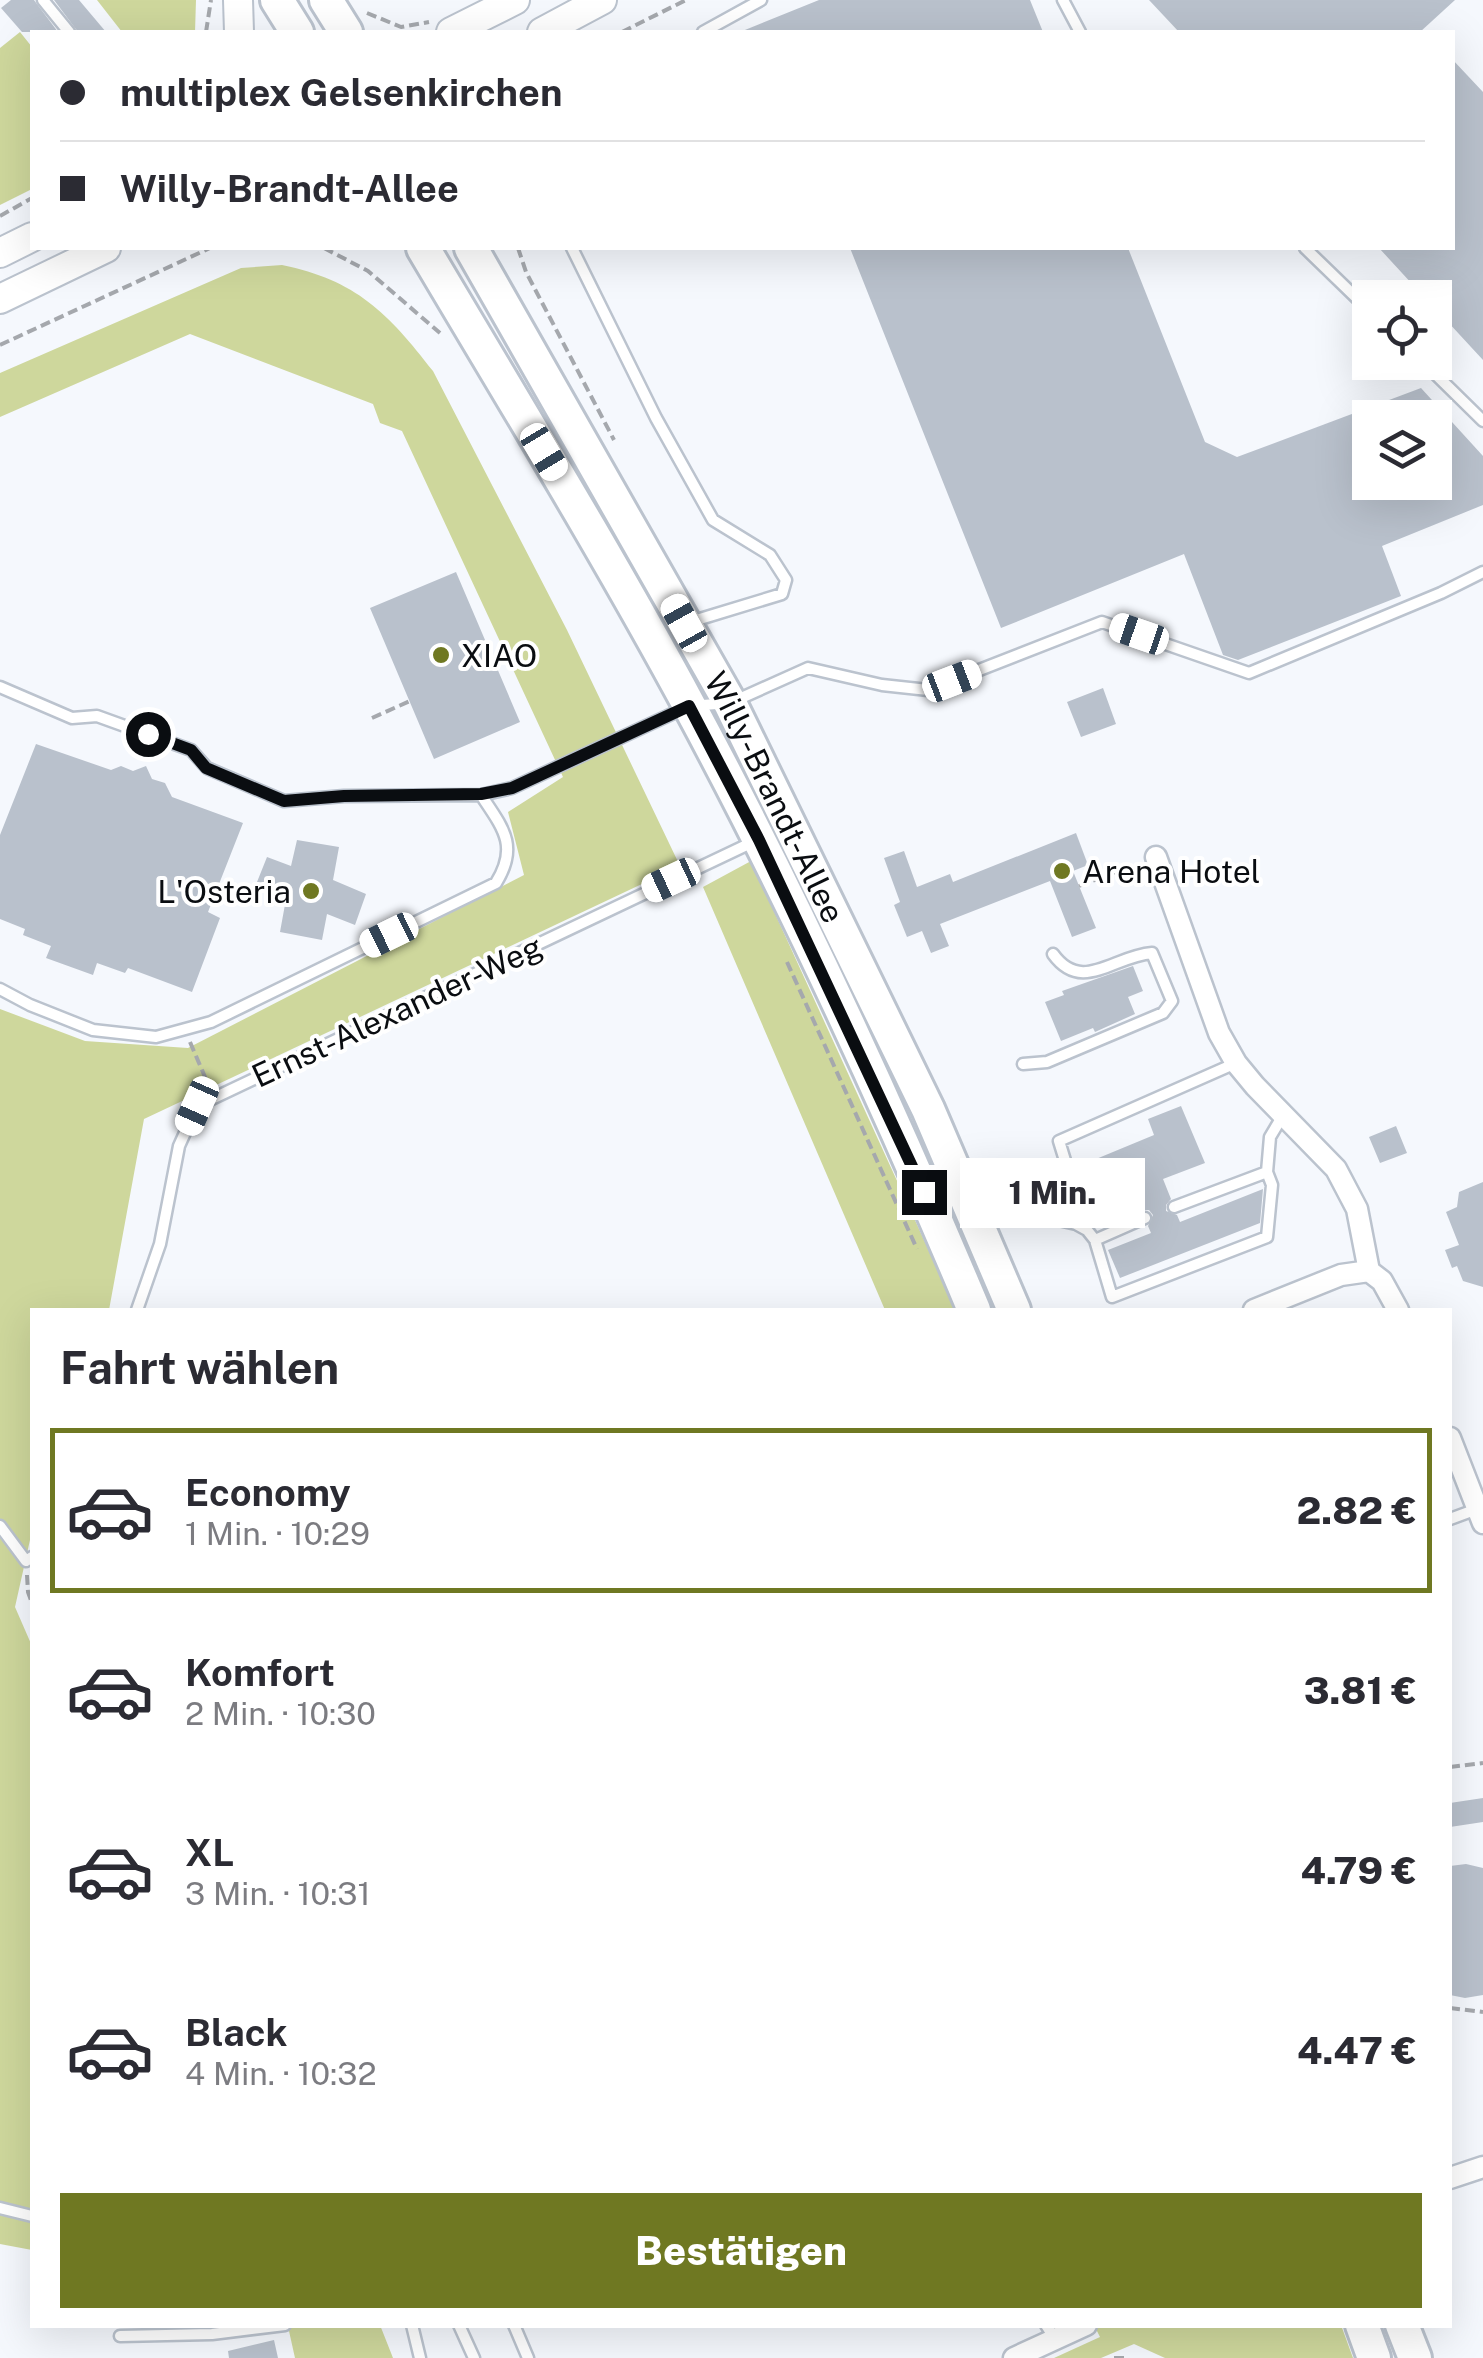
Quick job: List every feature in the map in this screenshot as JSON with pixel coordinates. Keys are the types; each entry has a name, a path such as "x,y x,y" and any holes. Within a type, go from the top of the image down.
{"main road":[{"path":"238,0 239,30"},
{"path":"277,0 296,30"},
{"path":"326,0 359,24"},
{"path":"447,24 514,0"},
{"path":"549,30 602,0"},
{"path":"0,253 30,238"},
{"path":"0,299 102,250"},
{"name":"Willy-Brandt-Allee","path":"472,250 730,703 894,1036 1013,1308"},
{"path":"488,250 493,284"},
{"name":"Willy-Brandt-Allee","path":"421,251 601,548 759,840 868,1067 973,1308"},
{"path":"1363,2328 1374,2358"},
{"path":"1403,2328 1415,2358"}],"street":[{"path":"1156,857 1220,1032 1236,1062 1282,1117 1336,1170 1357,1209 1370,1271 1382,1281 1397,1308"},
{"path":"1259,1308 1340,1275 1370,1271"},
{"path":"1452,1443 1480,1516"},
{"path":"1452,2177 1483,2167"},
{"path":"1014,2358 1050,2332"}],"lane":[{"path":"42,0 67,30"},
{"path":"707,30 762,0"},
{"path":"1063,0 1079,30"},
{"path":"573,250 656,418 713,520 770,556 786,580 782,594 684,623"},
{"path":"1308,250 1352,293"},
{"path":"1441,380 1483,421"},
{"path":"1,690 72,718 97,716 191,750 206,768 284,801 481,794 512,788 689,706 730,703 808,668 882,686 928,690 1102,622 1249,672 1483,572"},
{"path":"0,989 30,1006 93,1030 156,1036 211,1022 496,884 508,863 504,829 481,794"},
{"name":"Ernst-Alexander-Weg","path":"137,1308 160,1244 179,1146 197,1106 791,826"},
{"path":"1023,1064 1047,1062 1163,1013 1172,1000 1152,953 1135,954 1084,975 1064,969 1053,954"},
{"path":"1076,1224 1071,1180 1060,1141 1236,1062"},
{"path":"966,1199 992,1196 1019,1211 1087,1230 1095,1240 1112,1296 1267,1237 1272,1185 1266,1172 1270,1136 1282,1117"},
{"path":"1174,1207 1266,1172"},
{"path":"1095,1240 1145,1218"},
{"path":"1452,1519 1480,1516"},
{"path":"0,1526 29,1559"},
{"path":"0,2208 30,2216"},
{"path":"212,2334 221,2328"},
{"path":"120,2336 212,2334 261,2328"},
{"path":"413,2328 420,2358"},
{"path":"460,2328 474,2358"},
{"path":"515,2328 528,2358"}],"path":[{"path":"206,30 211,0"},
{"path":"626,30 686,0"},
{"path":"359,24 403,30 447,24"},
{"path":"0,216 30,199"},
{"path":"0,345 206,250"},
{"path":"328,250 368,271 442,334"},
{"path":"372,718 410,702"},
{"path":"1079,886 1156,857"},
{"path":"784,956 920,1257"},
{"path":"184,1029 214,1098"},
{"path":"29,1559 30,1598"},
{"path":"1452,1767 1483,1763"},
{"path":"1452,2008 1483,2012"},
{"path":"1114,2358 1125,2358"}],"green space":[{"path":"97,0 196,0 195,30 120,30"},
{"path":"20,32 30,44 30,190 0,205 0,48"},
{"path":"282,265 308,271 350,290 385,316 433,371 567,630 680,866 144,1119 109,1308 30,1308 30,1540 15,1607 30,1641 30,2250 0,2244 0,1009 85,1041 188,1048 524,875 508,812 563,777 402,431 380,423 373,404 190,334 0,417 0,373 241,268"},
{"path":"751,861 955,1308 884,1308 703,887"},
{"path":"286,2328 381,2328 393,2358 295,2358"},
{"path":"1096,2328 1342,2328 1353,2358 1165,2358 1134,2344 1101,2358 1054,2358 1100,2337"}],"building":[{"path":"11,0 34,0 56,30 22,32 1,8"},
{"path":"54,0 79,0 104,30 76,30"},
{"path":"819,0 1030,0 1042,30 745,30"},
{"path":"1149,0 1455,0 1422,30 1177,30"},
{"path":"1455,62 1483,92 1483,360 1452,326 1452,280 1408,280 1381,250 1455,250"},
{"path":"851,250 1129,250 1205,442 1237,457 1352,414 1352,500 1452,500 1452,422 1483,456 1483,505 1382,546 1401,596 1238,660 1223,655 1184,554 1001,628"},
{"path":"1421,388 1432,400 1389,400"},
{"name":"XIAO","path":"456,572 520,722 434,759 370,608"},
{"path":"1103,688 1116,724 1081,737 1067,702"},
{"path":"36,744 111,770 121,766 133,771 146,766 152,779 165,783 172,797 243,823 208,912 220,918 192,992 128,968 125,973 97,963 93,975 46,958 51,946 23,935 25,929 0,919 0,835"},
{"path":"1076,833 1088,865 1073,871 1096,928 1072,937 1050,881 940,924 949,946 931,953 922,931 907,937 894,905 900,902 884,858 904,851 917,887 950,874 953,882"},
{"name":"L'Osteria","path":"297,840 339,847 333,880 366,894 355,925 327,914 322,940 280,932 286,899 255,887 267,857 291,866"},
{"path":"1133,966 1143,991 1128,997 1135,1014 1095,1032 1093,1028 1061,1041 1045,1002 1064,995 1062,991"},
{"path":"1181,1106 1205,1163 1163,1179 1171,1199 1166,1211 1177,1215 1180,1222 1263,1189 1260,1223 1120,1278 1108,1250 1151,1233 1148,1226 1153,1215 1142,1210 1134,1191 1100,1204 1084,1164 1154,1135 1148,1119"},
{"path":"1396,1126 1407,1153 1380,1163 1369,1137"},
{"path":"1483,1182 1483,1287 1463,1281 1445,1250 1459,1245 1446,1212 1457,1207 1459,1192"},
{"path":"1483,1798 1483,1822 1452,1827 1452,1803"},
{"path":"1452,1866 1483,1868 1483,1995 1452,1995"},
{"path":"274,2340 278,2358 229,2358 228,2351"}],"place":[{"name":"XIAO","path":"441,655"},
{"name":"Arena Hotel","path":"1062,871"},
{"name":"L'Osteria","path":"311,891"}],"route":[{"path":"148,734 191,750 206,768 284,801 481,794 512,788 689,706 759,840 924,1192"}]}
